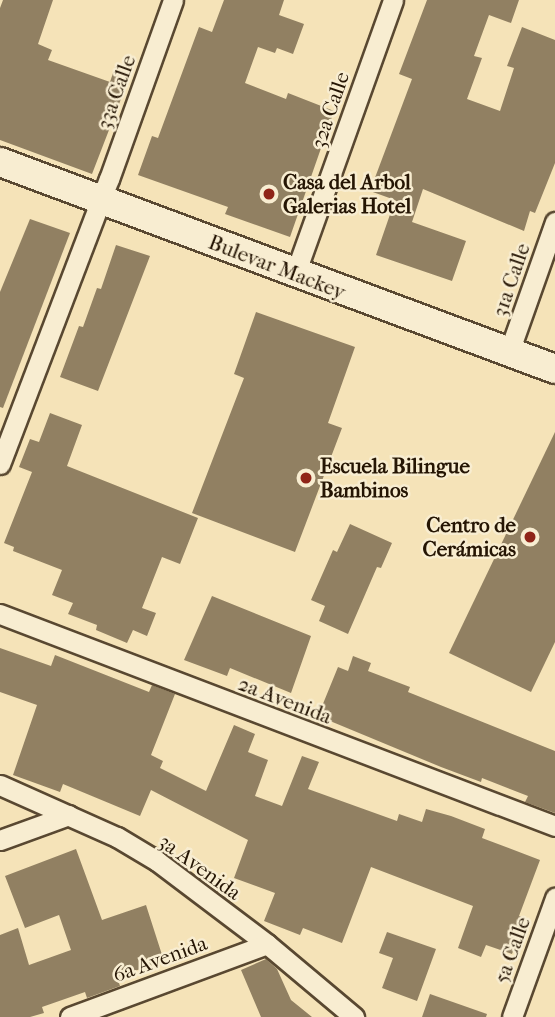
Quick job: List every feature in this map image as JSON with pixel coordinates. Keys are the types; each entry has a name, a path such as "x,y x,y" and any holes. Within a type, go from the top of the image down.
{"main road":[{"name":"Bulevar Mackey","path":"0,162 555,369"}],"street":[{"name":"33a Calle","path":"0,464 101,200 173,0"},
{"name":"32a Calle","path":"295,274 393,0"},
{"name":"31a Calle","path":"509,352 555,222"},
{"name":"2a Avenida","path":"0,614 555,826"},
{"name":"3a Avenida","path":"0,785 117,837 157,861 267,944 354,1017"},
{"path":"0,840 69,815"},
{"name":"5a Calle","path":"512,1017 555,898"},
{"name":"6a Avenida","path":"70,1017 267,944"}],"building":[{"path":"3,0 53,0 38,44 52,50 48,60 110,82 115,67 131,73 92,174 0,140 0,8"},
{"path":"224,0 284,0 279,15 304,24 293,54 277,48 275,53 258,47 245,83 286,99 288,93 334,111 290,237 225,214 228,207 138,175 152,136 158,138 199,27 212,32"},
{"path":"427,0 519,0 511,23 489,15 474,56 482,58 467,99 500,111 514,68 507,66 522,27 555,40 555,163 535,213 530,211 524,231 423,189 412,222 466,241 452,281 376,255 395,200 370,191 412,79 399,74"},
{"path":"30,219 70,233 3,408 0,407 0,292"},
{"path":"116,245 150,256 98,391 60,377 79,326 83,327 97,288 101,289"},
{"path":"256,312 355,347 328,423 342,428 295,552 192,513 244,378 234,374"},
{"path":"50,413 82,425 67,466 198,518 180,564 162,557 142,608 156,613 147,636 133,630 127,643 96,630 97,625 68,614 73,603 52,595 62,570 13,551 14,547 4,543 32,472 19,467 30,439 39,442"},
{"name":"Centro de Cerámicas","path":"555,432 555,642 531,692 449,653"},
{"path":"350,524 392,543 381,568 377,567 348,634 319,621 325,606 311,600 333,550 337,552"},
{"path":"212,596 311,636 291,693 230,668 227,676 184,660"},
{"path":"0,648 51,666 55,655 149,692 152,685 175,694 151,755 163,761 160,768 206,791 234,725 255,734 248,752 268,760 255,796 282,806 302,756 319,762 308,789 397,821 399,814 422,822 426,809 451,816 485,829 482,838 540,860 519,916 525,918 512,954 486,945 481,957 458,948 473,906 371,867 342,943 303,928 300,935 264,921 275,893 234,878 248,840 151,790 140,816 63,784 60,792 13,775 37,705 0,692"},
{"path":"353,656 371,663 368,671 410,687 408,692 555,751 555,813 525,802 528,796 482,778 481,782 441,767 318,716 338,667 348,671"},
{"path":"76,849 102,920 146,905 164,961 117,977 120,986 87,998 85,992 42,1007 44,1013 30,1017 0,1017 0,935 18,928 29,965 71,950 59,915 25,928 5,876"},
{"path":"387,932 436,949 417,1001 382,988 393,958 379,953"},
{"path":"266,959 277,969 291,1000 312,1017 261,1017 241,970"},
{"path":"430,994 487,1014 486,1017 422,1017"}],"place":[{"name":"Casa del Arbol Galerias Hotel","path":"269,194"},
{"name":"Escuela Bilingue Bambinos","path":"306,478"},
{"name":"Centro de Cerámicas","path":"530,537"}]}
